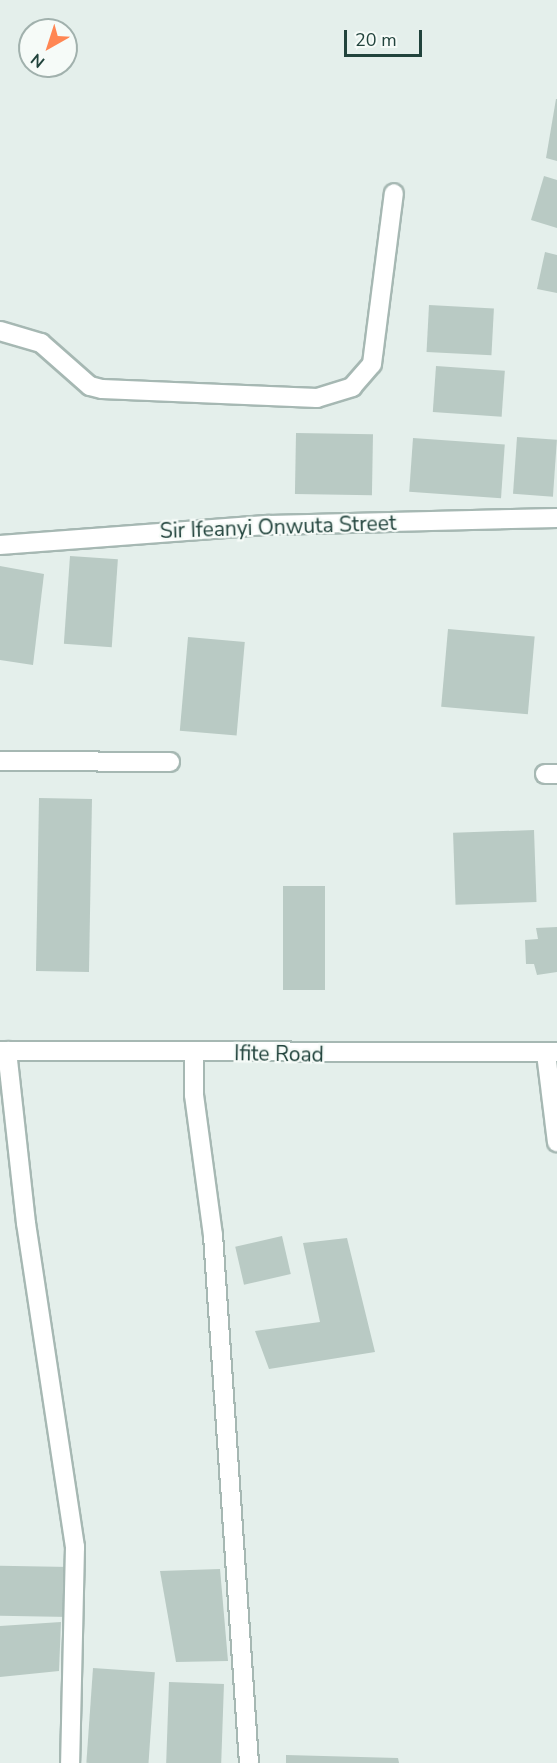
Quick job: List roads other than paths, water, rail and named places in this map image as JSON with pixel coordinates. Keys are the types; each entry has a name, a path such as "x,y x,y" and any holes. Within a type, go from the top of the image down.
{"street":[{"path":"0,331 41,343 90,386 102,389 317,398 352,387 372,364 394,193"},
{"name":"Sir Ifeanyi Onwuta Street","path":"0,545 269,525 557,518"},
{"path":"0,761 170,762"},
{"path":"3,1051 75,1547 70,1763"},
{"name":"Ifite Road","path":"3,1051 552,1052"},
{"path":"552,1052 557,1142"},
{"path":"194,1053 194,1095 213,1235 249,1763"}]}
